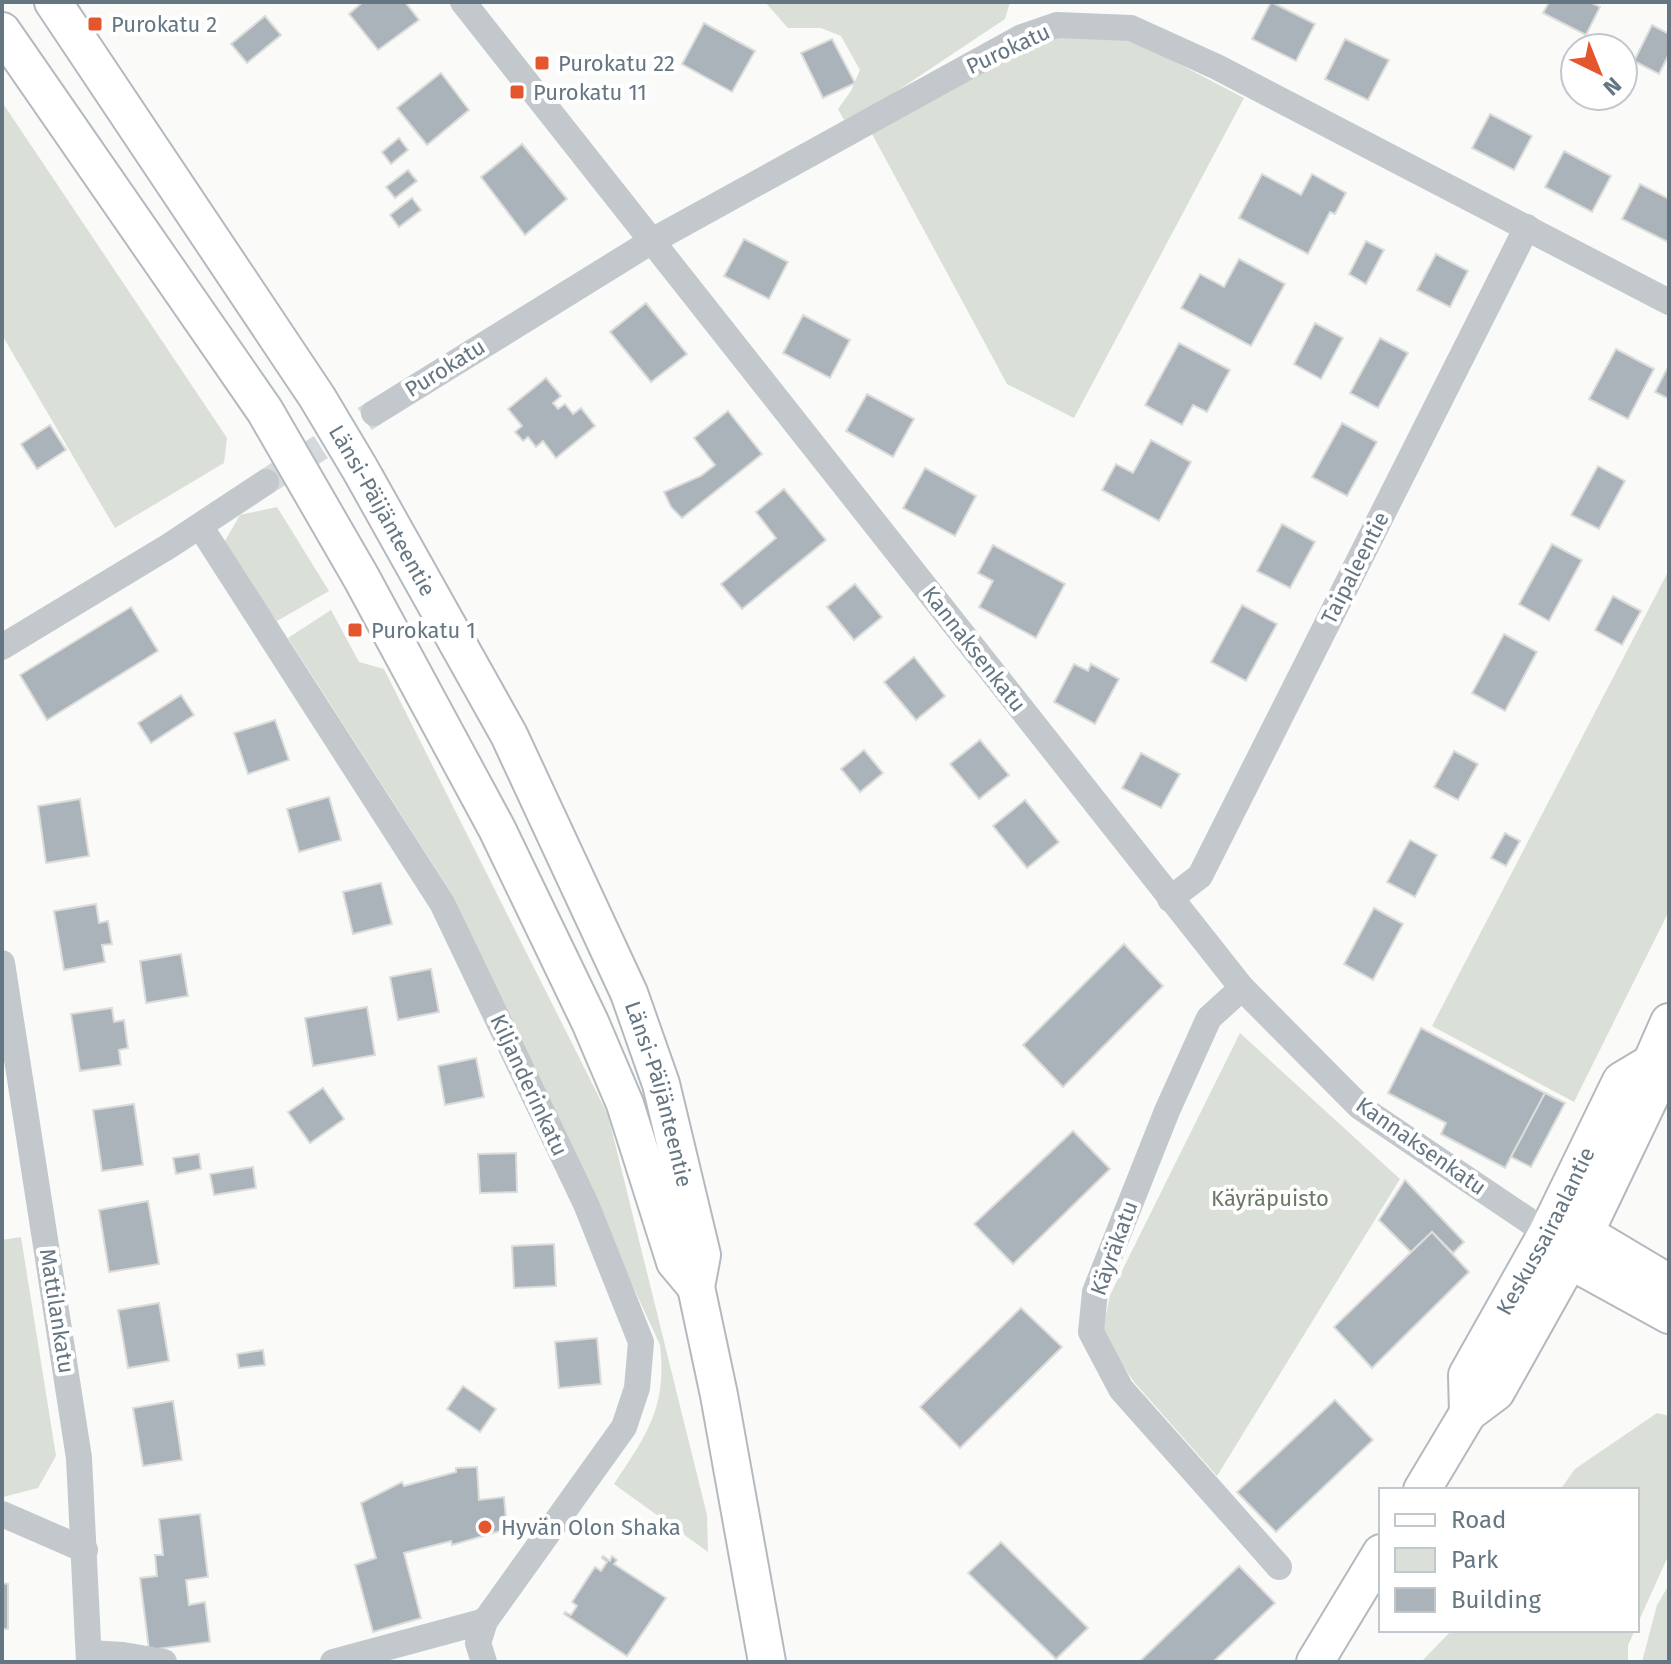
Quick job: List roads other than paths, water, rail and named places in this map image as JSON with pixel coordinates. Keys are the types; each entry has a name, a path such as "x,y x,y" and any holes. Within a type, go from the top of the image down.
{"main road":[{"name":"Länsi-Päijänteentie","path":"53,2 317,397 368,482 509,735 629,993 661,1084 702,1255 696,1287 719,1395 767,1662"},
{"name":"Länsi-Päijänteentie","path":"2,31 265,411 362,579 497,829 590,1022 625,1104 675,1262 696,1287"},
{"name":"Keskussairaalantie","path":"1423,1488 1468,1413 1467,1375 1567,1242 1621,1081 1651,1063 1669,1022"},
{"path":"1567,1242 1615,1269 1669,1315"},
{"path":"1615,1269 1669,1283"},
{"path":"1315,1662 1379,1556"}],"street":[{"name":"Kannaksenkatu","path":"463,2 1242,988 1360,1107 1567,1242"},
{"name":"Purokatu","path":"374,413 652,241 1022,37 1057,25 1131,28 1217,67 1669,302"},
{"name":"Taipaleentie","path":"1170,899 1200,876 1527,227"},
{"path":"2,647 266,482"},
{"name":"Kiljanderinkatu","path":"200,526 442,903 586,1204 641,1342 637,1388 624,1427 485,1621"},
{"name":"Mattilankatu","path":"2,963 79,1458 89,1658"},
{"name":"Käyräkatu","path":"1242,988 1209,1018 1167,1111 1095,1292 1091,1332 1121,1389 1279,1567"},
{"path":"2,1514 85,1550"},
{"path":"333,1662 485,1621"},
{"path":"484,1662 478,1643 485,1621"},
{"path":"89,1658 123,1655 164,1662"}],"tunnel":[{"path":"266,482 374,413"}],"place":[{"name":"Purokatu 2","path":"95,24"},
{"name":"Purokatu 22","path":"542,63"},
{"name":"Purokatu 11","path":"517,92"},
{"name":"Purokatu 1","path":"355,630"},
{"name":"Hyvän Olon Shaka","path":"485,1527"}],"park label":[{"name":"Käyräpuisto","path":"1270,1198"}]}
